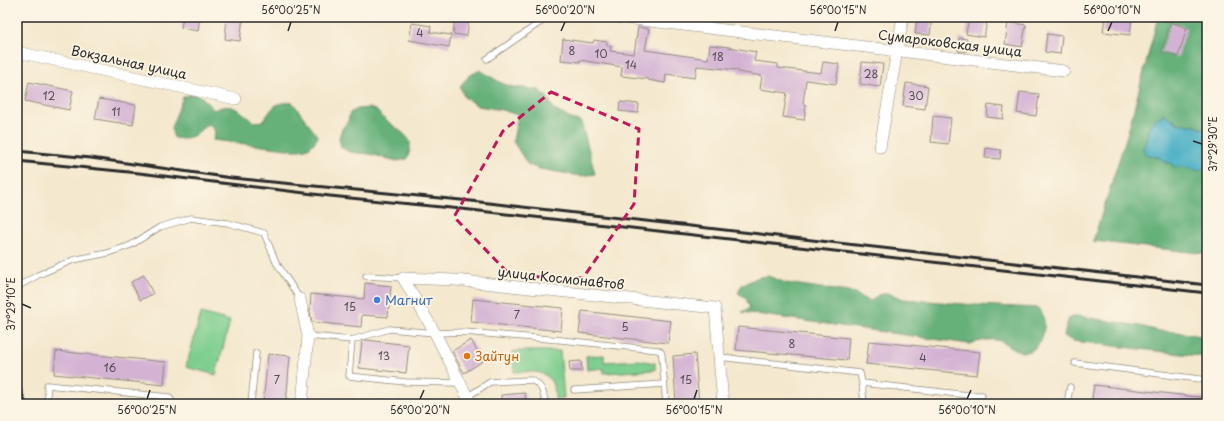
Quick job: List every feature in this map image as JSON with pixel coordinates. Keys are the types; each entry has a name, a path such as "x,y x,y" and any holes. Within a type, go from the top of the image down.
{"street":[{"name":"Сумароковская улица","path":"617,17 1064,71"},
{"path":"880,147 902,17"},
{"name":"Вокзальная улица","path":"17,52 236,99"},
{"path":"403,278 435,333 469,400"},
{"name":"улица Космонавтов","path":"403,278 455,280 715,308 718,357"},
{"path":"300,299 308,336 302,404"},
{"path":"718,357 722,404"}],"lane":[{"path":"487,59 548,17"},
{"path":"17,287 38,274 74,260 108,253 131,245 160,227 191,218 228,223 264,233 276,262 300,299"},
{"path":"366,276 403,278"},
{"path":"308,336 352,340 389,329 435,333 464,332 658,350 661,352 662,356 666,404"},
{"path":"352,340 349,376 406,382 460,383"},
{"path":"251,404 256,353"},
{"path":"718,357 860,373 864,404"},
{"path":"1075,363 1207,380"},
{"path":"469,400 490,382 531,380 537,382 542,388 545,404"},
{"path":"862,383 968,395 982,395"},
{"path":"574,390 664,384"},
{"path":"48,404 47,385 170,397 174,404"},
{"path":"1067,404 1070,387"},
{"path":"968,395 969,404"}],"highlighted area":[{"path":"551,92 639,129 634,204 583,278 511,276 454,217 503,131"}],"green space":[{"path":"1158,17 1207,17 1207,131 1195,126 1182,125 1169,117 1162,116 1147,130 1148,132 1145,144 1153,157 1159,157 1172,164 1175,168 1178,166 1200,171 1204,167 1207,169 1207,254 1093,241 1128,132"},
{"path":"480,70 501,83 513,87 539,90 548,98 554,110 574,120 581,121 595,174 581,176 540,169 528,165 513,141 518,115 502,110 478,106 464,97 460,86 469,76"},
{"path":"192,94 201,96 214,110 220,107 236,108 254,122 263,121 278,104 293,103 318,137 309,148 295,150 213,140 215,131 208,124 193,136 183,139 174,138 171,128 183,97"},
{"path":"368,108 376,110 410,141 410,150 407,159 397,161 370,154 349,152 341,147 339,138 342,129 348,121 350,113 358,109"},
{"path":"768,276 786,283 855,293 862,298 871,301 878,295 887,293 904,299 975,305 1038,308 1044,320 1044,330 1042,339 1037,346 1029,351 1021,352 996,340 986,340 969,344 742,312 750,308 746,298 738,293 742,285 759,277"},
{"path":"201,313 230,321 216,375 186,367"},
{"path":"1078,316 1140,326 1159,331 1177,332 1207,337 1207,357 1073,341 1064,336 1069,318"},
{"path":"513,351 560,351 564,398 555,399 554,389 547,376 537,372 514,372"},
{"path":"604,355 604,362 638,360 655,363 655,370 604,373 603,368 587,370 586,356"}],"water":[{"path":"1163,113 1177,123 1195,126 1207,131 1207,169 1204,167 1200,171 1178,166 1175,169 1172,164 1159,157 1151,156 1145,153 1143,148 1148,132 1147,130 1156,118 1162,116"}],"building":[{"path":"183,17 200,17 198,31 181,28"},
{"path":"227,17 243,17 240,41 225,39"},
{"path":"455,17 469,17 467,36 453,34"},
{"path":"917,17 932,17 930,35 915,34"},
{"path":"969,17 988,17 984,37 966,34"},
{"path":"1105,17 1132,17 1130,35 1103,32"},
{"path":"1008,22 1026,25 1022,47 1005,44"},
{"path":"1171,22 1187,28 1178,57 1161,52"},
{"path":"412,23 431,26 430,32 451,35 449,47 409,40"},
{"path":"638,27 649,29 645,50 708,59 710,45 729,47 756,52 754,61 778,64 778,68 821,73 823,62 839,64 836,84 806,80 803,104 806,105 804,120 783,117 787,93 760,89 762,76 738,72 738,70 697,66 695,78 666,74 665,83 648,79 621,76 622,67 580,60 580,62 561,60 563,39 593,43 594,40 607,42 607,46 611,46 610,51 634,54"},
{"path":"1047,34 1062,36 1060,54 1045,52"},
{"path":"959,38 967,39 966,52 958,51"},
{"path":"862,62 883,64 880,87 860,84"},
{"path":"29,82 73,91 69,110 25,101"},
{"path":"906,83 928,86 925,109 903,106"},
{"path":"1020,92 1039,94 1036,116 1017,113"},
{"path":"99,99 136,105 133,125 95,119"},
{"path":"620,102 639,104 638,113 619,111"},
{"path":"988,105 1004,107 1003,119 987,117"},
{"path":"933,116 951,118 948,144 931,142"},
{"path":"986,148 1001,150 1000,159 985,158"},
{"path":"144,275 153,294 140,300 131,282"},
{"path":"365,283 391,286 388,317 362,315 361,327 312,322 310,311 311,294 364,299"},
{"path":"473,299 563,308 561,331 471,322"},
{"path":"582,311 671,321 668,343 579,333"},
{"path":"738,327 849,338 847,360 736,350"},
{"path":"366,340 409,345 406,373 359,368 362,341"},
{"name":"Зайтун","path":"471,340 483,361 464,373 452,351"},
{"path":"869,341 980,352 977,375 866,364"},
{"path":"56,351 166,362 164,385 54,374"},
{"path":"268,354 290,356 286,404 263,404"},
{"path":"695,354 699,404 676,404 673,356"},
{"path":"581,361 582,371 570,371 569,362"},
{"path":"1094,385 1206,398 1206,404 1091,404"},
{"path":"525,393 526,404 501,404 501,395"}],"railway":[{"path":"17,151 91,158 232,178 471,201 1207,285"},
{"path":"17,161 139,173 330,196 471,210 1207,293"},
{"path":"17,381 26,404"}],"place":[{"name":"Магнит","path":"377,300"},
{"name":"Зайтун","path":"467,356"}]}
